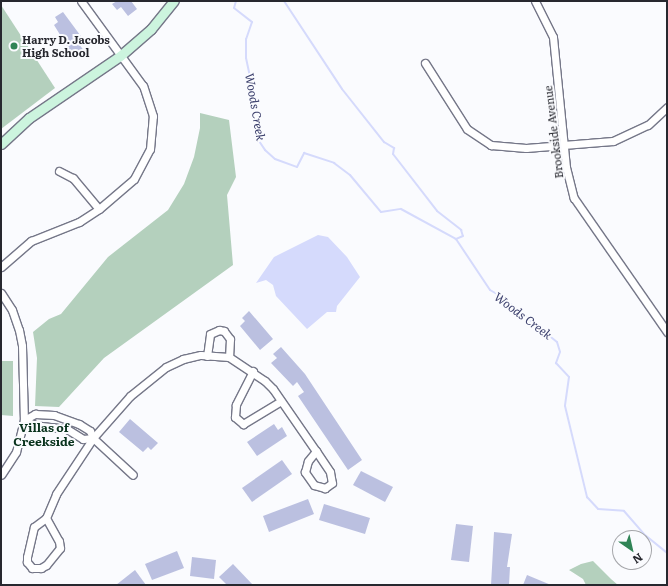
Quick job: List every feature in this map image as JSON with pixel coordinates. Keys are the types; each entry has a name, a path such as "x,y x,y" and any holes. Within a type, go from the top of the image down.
{"street":[{"path":"1,267 31,241 79,222 99,209 134,179 146,160 153,137 153,116 149,99 143,86 81,1"},
{"path":"1,144 29,118 120,56 151,29 174,1"},
{"name":"Brookside Avenue","path":"535,1 553,37 565,144 566,167 574,198 667,332"},
{"path":"425,63 467,129 491,145 526,148 613,141 628,136 648,124 667,107"},
{"path":"59,171 73,178 99,209"},
{"path":"1,293 16,319 22,346 24,420 16,452 2,472"},
{"path":"207,356 210,334 219,330 224,331 230,339 229,357"},
{"path":"46,518 59,541 60,548 42,568 32,568 27,562 31,535 36,522 46,518 56,494 93,438 118,407 153,376 183,359 207,356 229,357 265,380 316,451 332,476 331,486 325,488 314,485 305,472 308,461 316,451"},
{"path":"253,371 236,405 235,417 243,424 281,401"},
{"path":"24,420 35,414 60,417 79,424 90,431 93,438 133,475"},
{"path":"24,420 35,425 67,430 84,439 93,438"}],"green space":[{"name":"Harry D. Jacobs High School","path":"1,5 55,88 1,129"},
{"path":"200,113 229,120 236,177 227,195 233,265 104,358 59,407 35,406 37,358 33,332 49,319 61,314 108,257 168,210 184,184 194,157 200,128"},
{"path":"1,361 13,361 13,416 1,415"},
{"path":"593,561 618,585 586,585 583,579 569,570 581,564"}],"water":[{"path":"318,235 328,237 347,257 360,277 337,306 336,312 327,312 307,329 276,296 273,285 266,280 256,283 274,257"}],"building":[{"path":"117,1 131,1 137,9 128,16 121,7 117,10 112,4"},
{"path":"63,12 83,39 78,43 85,52 75,59 54,25 58,22 55,17"},
{"path":"249,311 273,339 260,350 240,326 245,321 242,318"},
{"path":"281,347 305,374 362,460 348,470 298,396 304,392 297,382 293,386 271,363 277,358 273,354"},
{"path":"130,419 158,443 151,450 148,447 143,452 119,432"},
{"path":"274,424 278,430 282,427 287,436 257,456 247,442"},
{"path":"282,460 292,474 252,502 242,488"},
{"path":"361,471 393,487 385,502 353,485"},
{"path":"308,499 314,514 269,532 263,516"},
{"path":"324,504 370,518 365,534 319,520"},
{"path":"456,524 473,526 469,562 451,560"},
{"path":"494,532 512,534 507,567 510,567 509,585 491,585"},
{"path":"177,551 184,568 152,580 145,564"},
{"path":"192,557 216,560 214,579 190,576"},
{"path":"233,564 253,585 227,585 219,577"},
{"path":"135,570 146,585 116,585"},
{"path":"527,575 551,585 523,585"}],"waterway":[{"name":"Woods Creek","path":"236,1 234,8 252,22 246,39 246,58 258,114 259,141 265,150 275,159 297,167 304,153 334,163 350,175 381,212 401,209 456,239 490,290 502,297 557,342 560,352 556,363 569,377 565,406 587,497 598,509 624,511 645,535 667,553"},
{"path":"284,1 342,89 384,142 394,148 393,154 437,211 461,230 463,236 456,239"}],"place":[{"name":"Harry D. Jacobs High School","path":"14,46"}],"district":[{"name":"Villas of Creekside","path":"44,435"}]}
